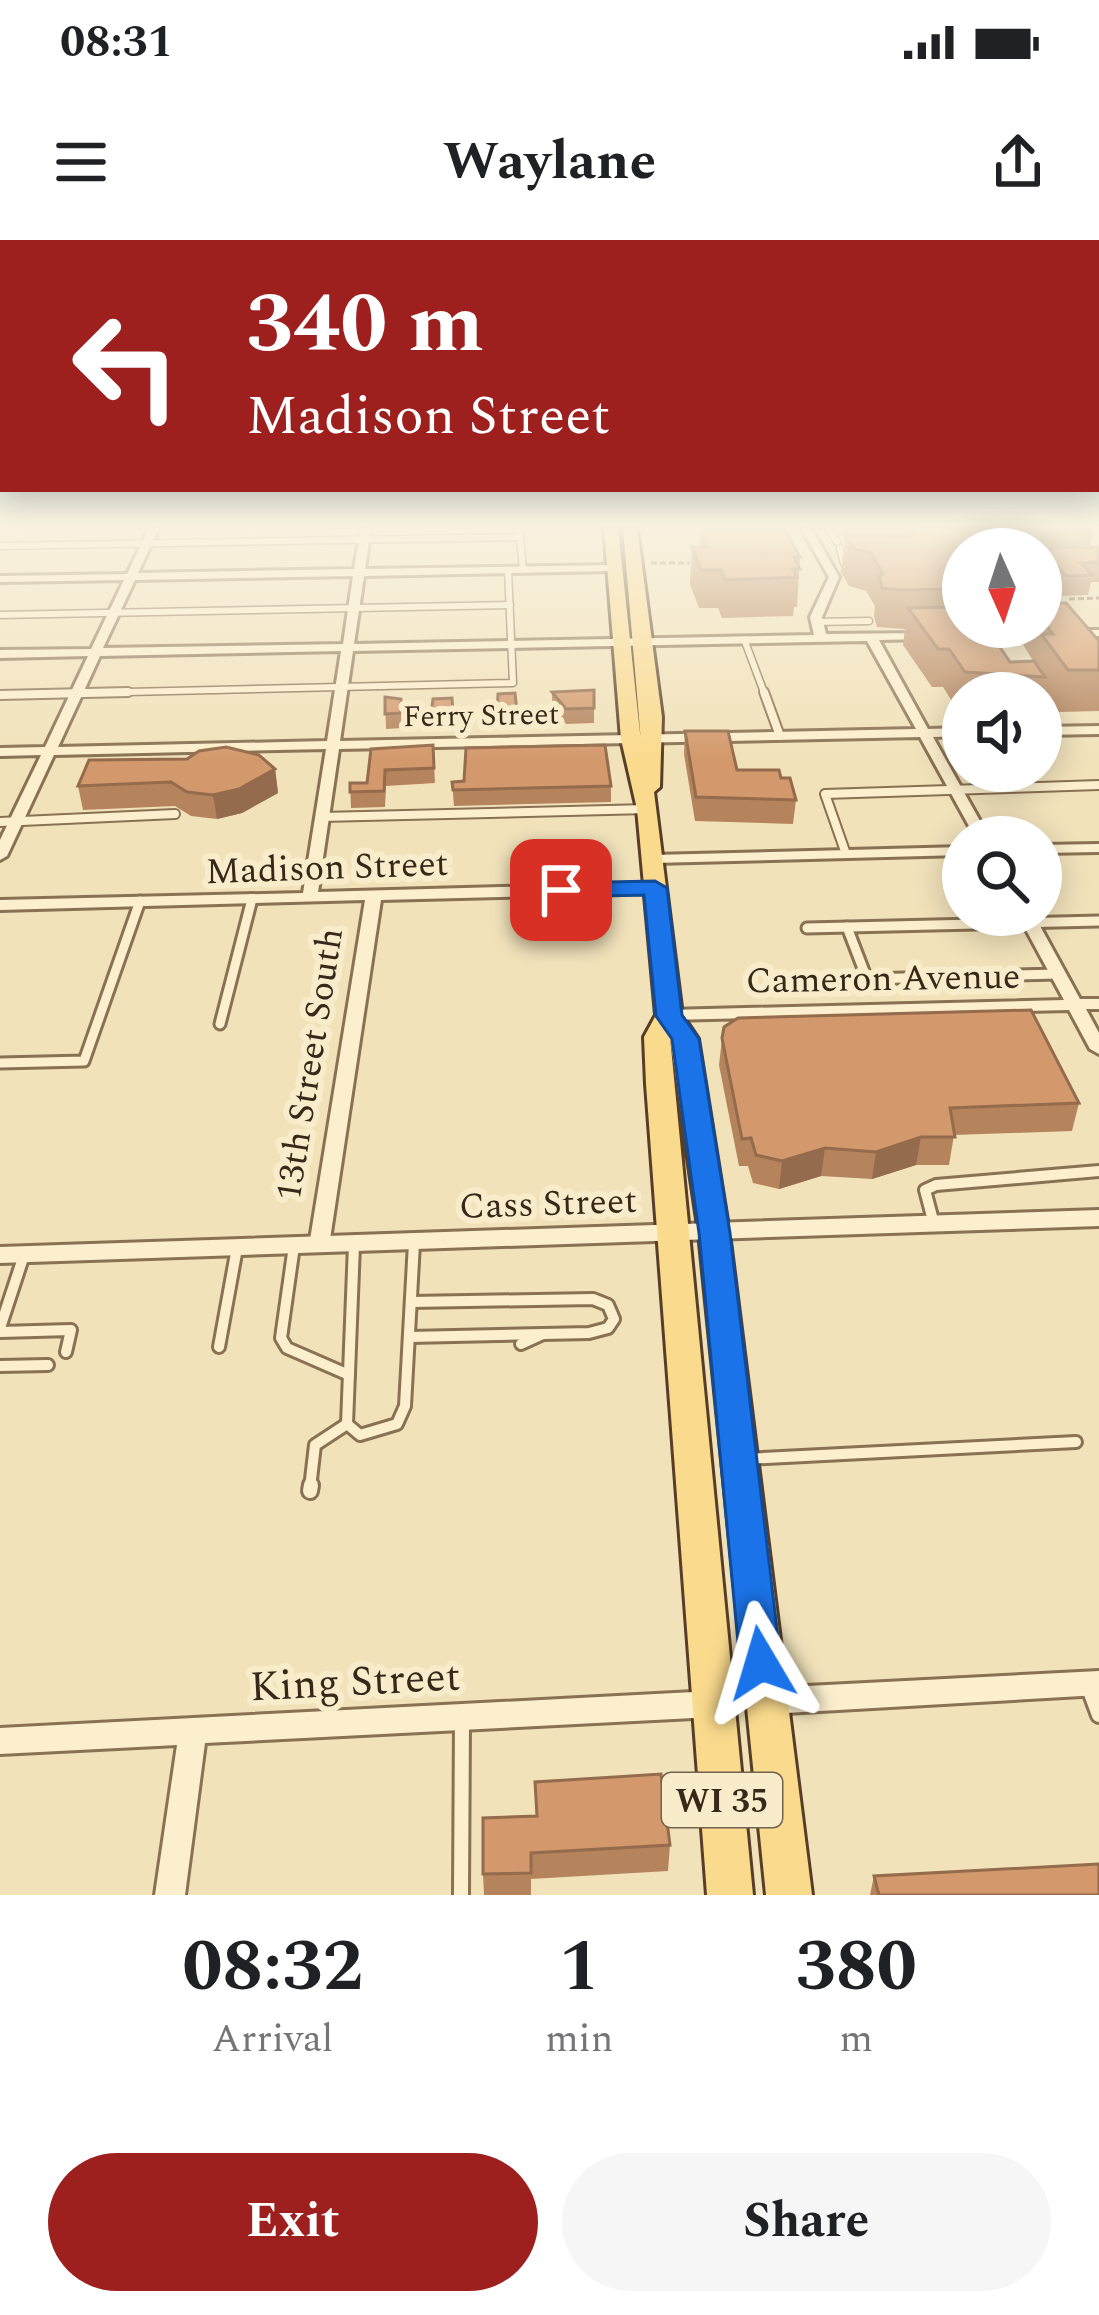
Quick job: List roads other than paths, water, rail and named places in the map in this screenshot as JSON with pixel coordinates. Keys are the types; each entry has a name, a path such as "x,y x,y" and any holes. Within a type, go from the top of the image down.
{"main road":[{"name":"WI 35","path":"617,605 631,740 648,809 669,1016 685,1039 714,1233 736,1460 789,1895"},
{"name":"WI 35","path":"640,605 653,739 648,809"},
{"name":"WI 35","path":"669,1016 657,1037 730,1895"}],"street":[{"path":"0,856 8,821 50,751 119,605"},
{"path":"820,605 816,622 821,638"},
{"name":"13th Street South","path":"310,897 355,608"},
{"path":"1062,612 1099,655"},
{"path":"0,655 1099,633"},
{"path":"872,637 942,762"},
{"path":"1062,730 1099,730"},
{"name":"Ferry Street","path":"0,752 942,733"},
{"path":"1062,849 1099,848"},
{"path":"653,859 942,852"},
{"name":"Madison Street","path":"0,904 655,888"},
{"name":"13th Street South","path":"307,1246 374,895"},
{"path":"1038,936 1099,1049"},
{"name":"Cameron Avenue","path":"669,1016 1099,1004"},
{"name":"Cass Street","path":"12,1255 1099,1219"},
{"path":"765,1701 1093,1683"},
{"name":"King Street","path":"0,1742 713,1704"},
{"path":"170,1895 194,1731"}],"lane":[{"path":"0,615 498,605"},
{"path":"0,695 513,683 510,605"},
{"path":"816,622 869,621"},
{"path":"744,639 780,736"},
{"path":"1062,786 1099,785"},
{"path":"846,854 825,794 942,789"},
{"path":"322,817 648,809"},
{"path":"8,821 176,814"},
{"path":"220,1024 252,898"},
{"path":"0,1064 84,1061 140,902"},
{"path":"1062,920 1099,921"},
{"path":"807,928 942,923"},
{"path":"847,927 867,979 1058,974"},
{"path":"934,1224 926,1190 939,1180 1037,1179 1099,1171"},
{"path":"347,1424 360,1435 398,1424 405,1406 414,1243"},
{"path":"347,1424 355,1244"},
{"path":"307,1246 280,1338 287,1348 349,1375"},
{"path":"219,1346 237,1248"},
{"path":"12,1255 0,1330 71,1330 66,1352"},
{"path":"409,1337 492,1340 589,1333 608,1328 614,1319 608,1305 593,1299 411,1302"},
{"path":"521,1344 543,1334"},
{"path":"0,1366 48,1365"},
{"path":"310,1491 314,1445 347,1424"},
{"path":"736,1460 1076,1442"},
{"path":"1093,1683 1099,1715"},
{"path":"460,1895 463,1717"}]}
